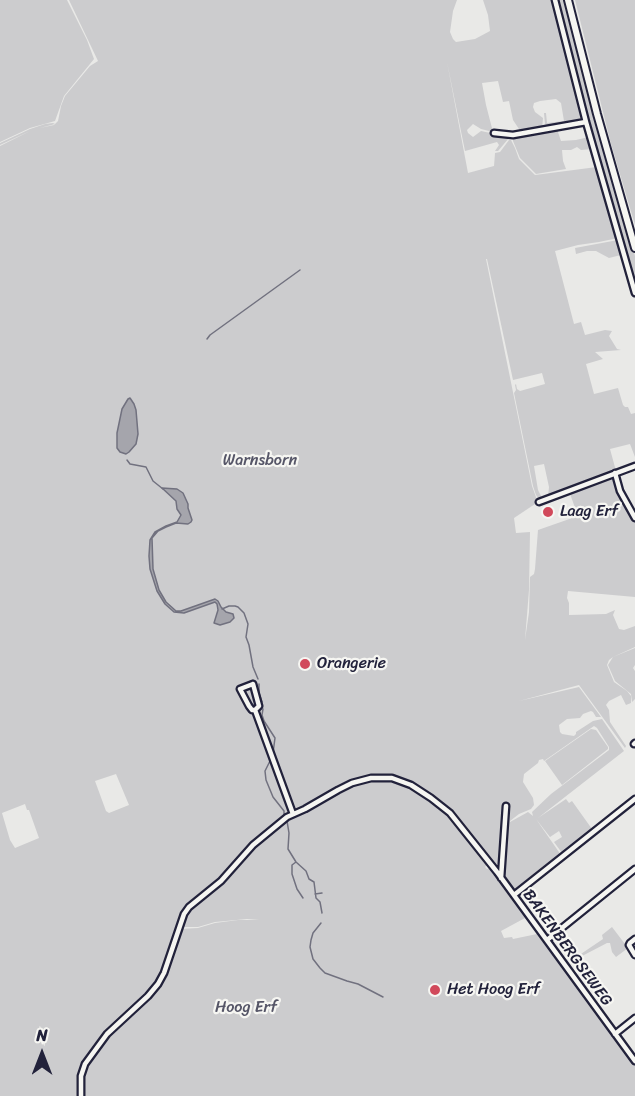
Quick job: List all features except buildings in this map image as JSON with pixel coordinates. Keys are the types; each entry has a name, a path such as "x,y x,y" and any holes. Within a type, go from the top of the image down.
{"main road":[{"path":"568,0 635,248"}],"street":[{"path":"555,0 586,122 635,293"},
{"path":"494,133 513,135 586,122"},
{"path":"538,502 635,466"},
{"path":"615,473 620,491 635,518"},
{"path":"255,710 259,703 254,684 240,689 249,706 255,710 293,814"},
{"name":"BAKENBERGSEWEG","path":"81,1096 81,1076 85,1064 107,1034 158,984 184,914 189,907 221,881 246,851 282,821 352,783 371,778 392,778 411,785 441,805 462,826 635,1061"},
{"path":"514,895 635,799"},
{"path":"501,878 507,806"},
{"path":"492,866 502,865"},
{"path":"547,940 635,869"},
{"path":"635,939 629,945 635,955"},
{"path":"615,1034 635,1018"}],"green space":[{"path":"0,0 67,0 94,59 64,96 55,121 30,128 0,142"},
{"name":"Warnsborn","path":"69,0 457,0 450,32 456,42 475,39 490,31 483,0 554,0 584,119 582,122 548,128 545,124 544,113 546,113 547,123 564,121 561,103 556,99 540,101 534,103 533,107 535,112 543,118 542,129 521,132 513,120 509,101 503,102 498,81 482,83 493,132 473,124 467,130 468,133 473,137 481,131 507,135 509,138 498,151 495,151 499,145 497,142 465,151 447,62 468,173 494,166 495,153 500,152 509,140 519,159 535,175 597,167 618,238 555,251 574,324 581,322 585,335 605,330 612,331 609,336 617,349 621,350 595,352 603,359 586,364 594,394 618,388 623,405 628,407 631,414 635,413 635,457 630,444 610,449 616,471 548,497 549,487 544,464 534,466 538,490 542,498 539,499 533,486 514,393 516,384 520,391 545,384 542,373 513,380 486,259 532,486 537,500 535,504 514,518 516,533 530,532 525,640 529,612 530,577 534,574 535,569 538,530 578,516 569,491 611,475 614,476 619,491 635,521 635,597 568,591 567,598 569,615 606,614 615,610 613,615 619,629 624,630 635,626 635,647 613,657 607,665 614,682 631,696 631,703 626,705 621,695 606,705 610,722 626,746 625,748 579,685 519,701 579,687 601,717 596,717 591,711 580,718 567,719 559,725 560,732 574,736 576,732 593,721 602,719 624,751 538,818 566,799 569,803 572,801 592,829 562,853 554,842 562,837 559,831 550,837 536,819 561,855 516,892 503,877 503,866 492,863 459,821 457,822 489,863 485,867 493,868 494,876 513,901 496,876 498,875 537,929 536,931 518,907 525,918 501,931 504,938 512,937 513,939 537,934 562,968 569,972 635,1064 635,1096 82,1096 82,1076 86,1065 108,1034 149,997 158,984 180,929 198,928 238,920 259,920 247,919 215,922 198,927 179,927 157,984 148,996 106,1033 81,1069 79,1096 0,1096 0,146 30,131 0,145 0,143 30,129 58,121 65,96 90,66 98,61","holes":["594,726 609,750 551,794 532,812 533,816 528,812 510,822 534,805 533,798 523,782 524,774 539,760 544,761","116,774 129,805 109,813 106,811 95,781","25,804 39,838 15,848 10,840 2,813"]},
{"path":"557,0 566,0 578,48 580,67 586,80 635,256 635,289 587,121"},
{"path":"575,0 635,0 635,225 611,144"},
{"path":"557,129 561,141 589,137 592,149 581,150 577,147 562,150 566,169 536,174 520,158 513,137"},
{"path":"618,240 621,255 609,258 596,251 576,254 575,248"},
{"path":"635,648 633,668 635,671 635,699 632,702 631,694 615,681 608,665 613,657"},
{"path":"591,729 596,730 608,749 562,785 545,761"},
{"path":"612,927 628,948 616,957 610,943 607,943 584,955 569,967 564,961 566,959 569,962 603,939 602,935"}],"shaded area":[{"path":"130,398 136,410 138,434 136,444 126,454 117,448 117,433 122,409"},
{"path":"162,488 177,489 183,493 192,520 188,524 176,523 166,527 152,538 153,569 159,590 166,602 176,611 215,599 226,612 233,614 234,618 230,622 220,625 214,623 218,610 215,602 184,613 174,612 165,604 157,591 150,569 150,540 155,532 166,526 177,522 181,515 176,501"}],"waterway":[{"path":"207,339 300,270"},
{"path":"127,460 130,464 146,467 153,481 163,489"},
{"path":"222,609 235,606 244,613 248,624 246,637 258,679"},
{"path":"259,684 262,702"},
{"path":"263,709 264,721 275,738 273,753"},
{"path":"270,761 265,771 266,780 284,814"},
{"path":"287,821 288,849 296,862 306,871 309,879 314,882 316,898 320,902 322,913"},
{"path":"296,862 292,865 292,874 303,898"},
{"path":"315,894 322,893"},
{"path":"321,923 313,933 310,947 313,959 320,968 325,973 358,984 383,997"}],"place":[{"name":"Laag Erf","path":"548,512"},
{"name":"Orangerie","path":"305,664"},
{"name":"Het Hoog Erf","path":"435,990"}],"park label":[{"name":"Hoog Erf","path":"246,1008"}]}
